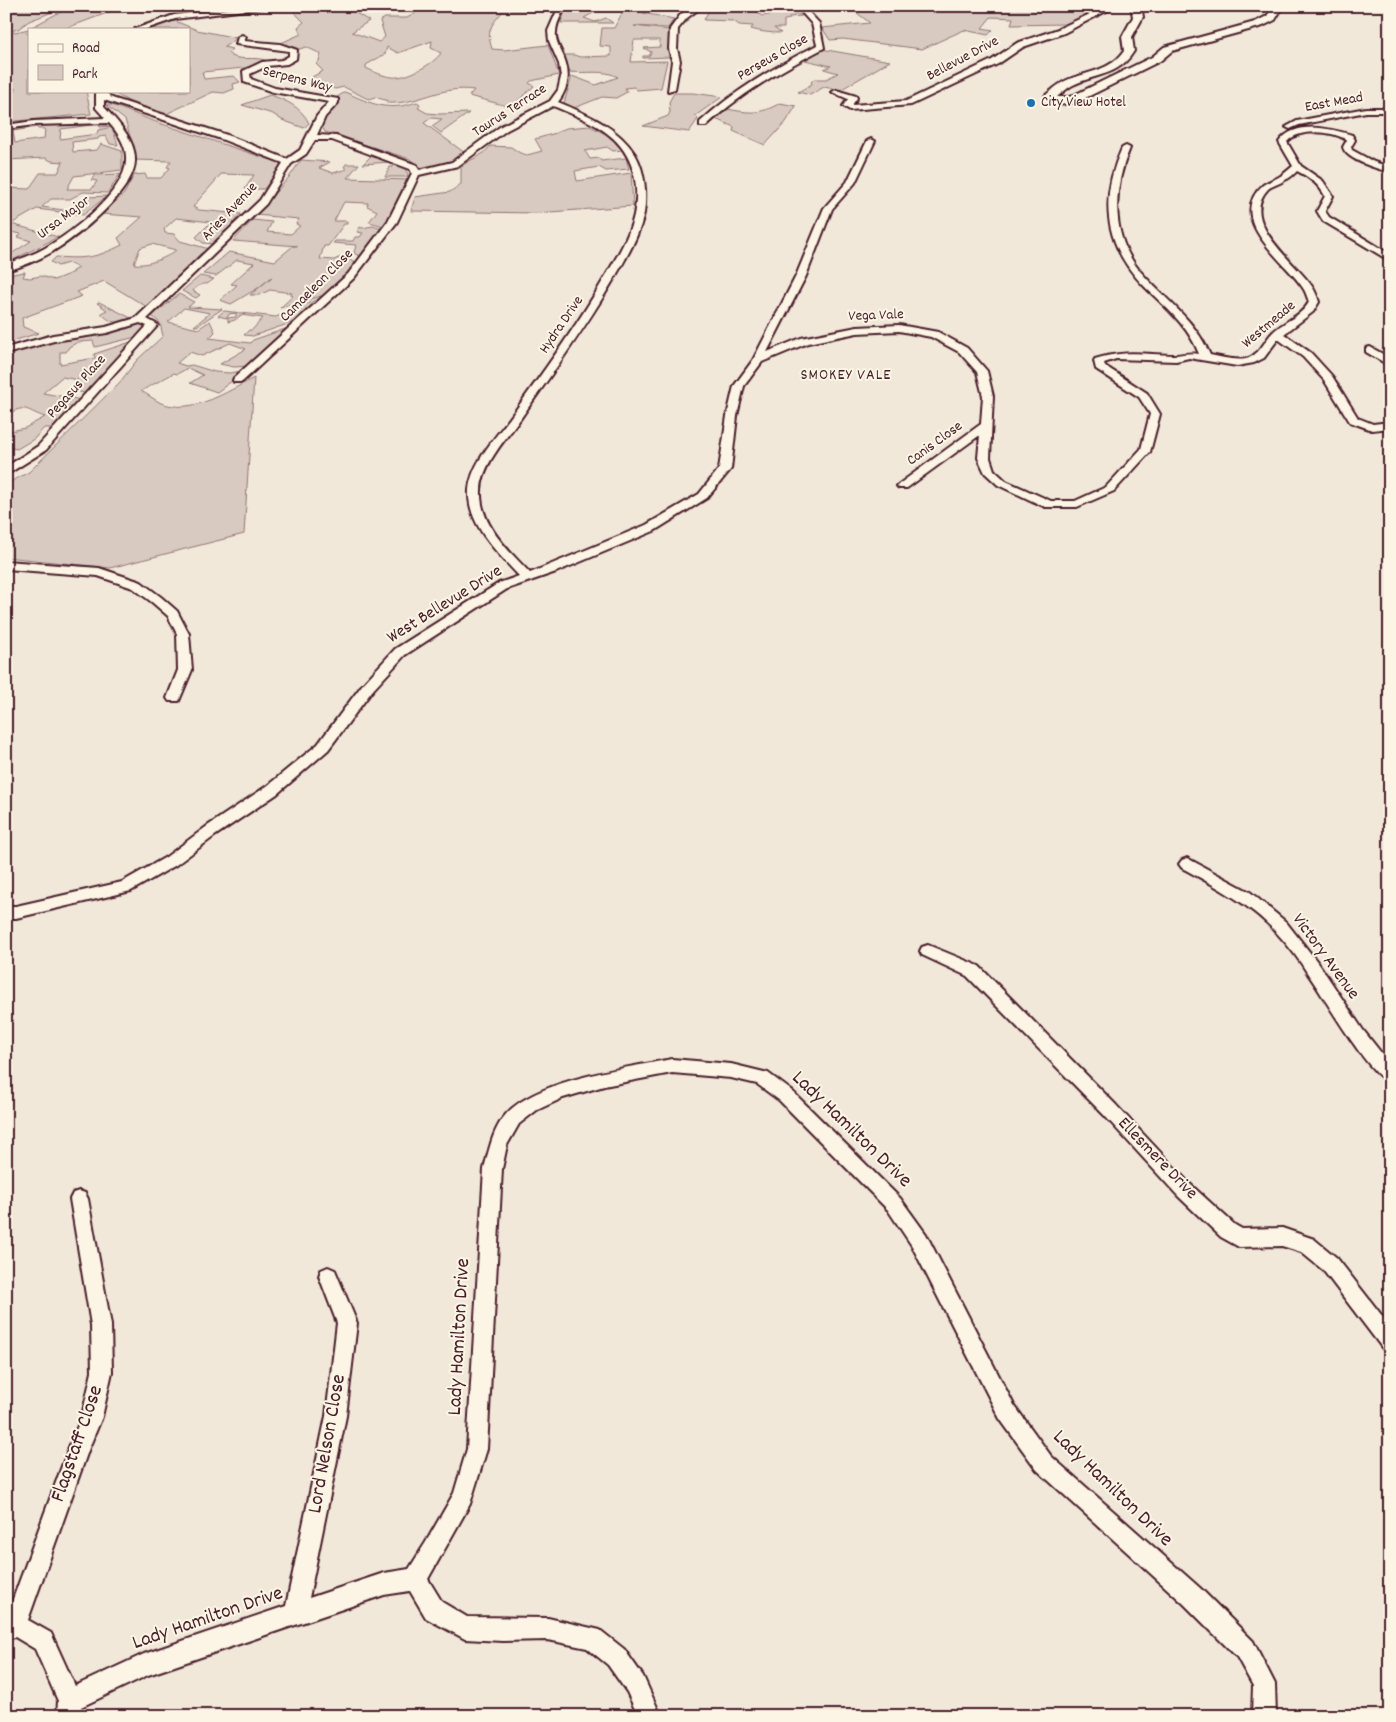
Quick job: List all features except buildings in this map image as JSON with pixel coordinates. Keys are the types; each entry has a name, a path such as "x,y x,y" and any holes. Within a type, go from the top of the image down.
{"main road":[{"path":"1136,6 1138,17 1127,37 1129,51 1124,58 1106,71 1070,83 1051,96 1052,99 1058,102 1073,100 1156,59 1168,49 1259,24 1271,18 1276,10 1275,6"}],"street":[{"path":"141,28 174,17 274,6"},
{"name":"Taurus Terrace","path":"416,173 455,164 504,128 553,103 559,96 566,79 562,60 552,41 552,32 563,6"},
{"path":"671,89 676,61 674,29 684,16 700,6"},
{"name":"Perseus Close","path":"703,124 718,108 767,75 821,46 815,23 799,6"},
{"name":"Bellevue Drive","path":"836,92 853,98 847,106 850,108 908,103 995,62 1020,45 1061,31 1113,6"},
{"name":"Serpens Way","path":"242,37 239,42 252,45 281,45 293,50 293,57 284,62 265,64 246,73 247,80 273,90 335,101 320,116 312,138"},
{"name":"Ursa Major","path":"6,268 48,250 91,218 115,193 130,170 130,150 114,120 100,108 100,92"},
{"path":"101,92 109,100 224,137 288,162 304,152 312,138 333,138 414,167 416,173"},
{"name":"Hydra Drive","path":"528,578 495,541 477,512 475,489 488,458 590,312 627,247 639,214 641,190 638,173 630,154 619,139 602,127 553,103"},
{"name":"East Mead","path":"1291,133 1290,127 1297,123 1354,112 1390,110"},
{"path":"6,127 44,123 114,120"},
{"path":"1390,170 1371,164 1348,151 1347,147 1351,140 1346,136 1323,131 1291,133 1283,142 1285,148 1296,162 1297,167 1311,175 1326,189 1329,196 1321,211 1326,219 1390,258"},
{"path":"758,360 801,276 828,208 851,182 871,141"},
{"path":"1126,148 1118,163 1112,188 1112,217 1117,237 1127,261 1136,273 1192,329 1202,343 1206,357"},
{"name":"Aries Avenue","path":"6,351 53,338 107,330 140,320 263,202 288,162"},
{"name":"Westmeade","path":"1206,357 1236,363 1250,361 1260,356 1277,334 1310,310 1314,302 1308,287 1272,247 1257,226 1255,210 1258,197 1265,188 1297,167"},
{"name":"Camaeleon Close","path":"238,380 351,276 392,222 416,173"},
{"name":"Pegasus Place","path":"6,472 42,448 153,325 140,320"},
{"name":"Vega Vale","path":"758,360 805,340 857,330 899,328 934,334 963,350 982,372 988,396 984,458 990,471 1002,483 1049,504 1077,504 1110,489 1146,450 1155,414 1143,396 1100,368 1099,361 1115,356 1176,358 1189,355 1206,357"},
{"path":"1277,334 1306,356 1328,378 1354,420 1372,427 1390,425"},
{"path":"1370,350 1390,363"},
{"name":"West Bellevue Drive","path":"6,912 16,912 126,887 171,861 211,831 272,790 323,747 367,688 400,652 503,586 552,569 650,528 703,496 725,469 732,416 739,386 758,360"},
{"name":"Canis Close","path":"903,486 986,426"},
{"path":"6,565 99,572 137,585 157,600 173,614 183,634 186,670 174,698"},
{"name":"Victory Avenue","path":"1187,864 1244,896 1276,922 1298,947 1370,1055 1390,1076"},
{"name":"Ellesmere Drive","path":"928,951 973,971 1110,1110 1184,1190 1228,1231 1239,1238 1282,1237 1307,1245 1324,1259 1390,1342"},
{"name":"Lady Hamilton Drive","path":"69,1708 144,1665 384,1584 415,1579 434,1550 463,1497 476,1448 485,1329 493,1169 500,1143 513,1119 531,1105 559,1092 604,1079 672,1066 732,1071 762,1078 786,1096 894,1204 919,1240 1007,1412 1044,1463 1192,1596 1246,1649 1264,1684 1264,1716"},
{"name":"Flagstaff Close","path":"11,1627 92,1417 102,1372 101,1325 78,1199"},
{"name":"Lord Nelson Close","path":"295,1614 336,1416 347,1323 328,1276"},
{"path":"415,1579 434,1610 465,1628 502,1630 548,1629 592,1638 616,1657 635,1684 650,1716"},
{"path":"11,1627 43,1641 69,1708"}],"green space":[{"path":"6,6 68,6 29,21 18,29 6,32"},
{"path":"81,6 123,7 67,28 32,27 58,13"},
{"path":"356,6 356,13 369,21 352,32 379,42 385,37 380,21 385,18 407,18 421,10 421,6 557,6 554,12 504,10 491,28 490,42 492,49 504,50 548,45 559,75 531,81 529,83 534,86 511,107 469,96 474,90 462,89 439,92 398,103 386,103 388,101 375,97 366,98 344,87 335,89 314,79 312,77 323,71 316,64 321,54 306,47 296,50 281,43 301,34 298,27 304,22 289,7","holes":["432,41 431,48 441,53 426,66 405,76 398,77 379,74 366,68 366,65 385,54 387,47 398,53"]},
{"path":"626,6 655,6 643,13 674,19 668,28 634,26 670,30 671,57 643,58 643,56 649,56 651,52 644,48 660,47 659,40 634,40 631,62 667,61 661,88 637,90 634,87 625,88 627,92 616,98 602,97 574,108 564,103 572,76 596,85 618,77 601,72 570,72 564,55 580,57 611,56 611,47 600,46 602,28 614,28"},
{"path":"711,6 770,6 753,10 762,16 788,12 802,16 789,17 790,19 784,20 784,28 774,28 781,33 766,32 751,29 753,26 739,25 734,21 704,20"},
{"path":"848,6 1067,6 1093,13 1066,24 1011,25 1013,18 991,17 982,28 993,30 988,35 964,30 922,49 843,39 830,40 822,28 870,23"},
{"path":"566,8 595,12 584,18 595,22 606,18 613,23 561,23"},
{"path":"175,21 197,30 237,38 224,47 232,49 228,53 236,58 263,59 268,61 244,68 202,72 204,79 234,76 240,82 233,84 234,89 224,93 213,92 164,115 137,105 113,92 190,92 190,28 147,28"},
{"path":"28,29 26,33 28,34 28,92 86,92 91,114 6,122 6,91 7,94 15,92 16,89 6,89 6,34"},
{"path":"821,49 890,61 840,90 824,87 810,95 798,92 812,84 811,82 814,79 826,79 838,73 824,69 831,66 805,60"},
{"path":"345,92 380,105 397,106 417,102 420,104 418,108 427,113 469,113 441,133 432,126 442,119 431,118 424,123 465,153 443,165 425,168 417,166 410,159 325,132 321,125 334,99"},
{"path":"674,93 693,93 722,97 695,116 698,119 689,132 643,126 668,116 670,112 669,102"},
{"path":"270,95 293,105 306,117 309,123 304,128 282,120 273,114 242,105"},
{"path":"780,103 796,106 786,122 765,145 733,131 734,127 713,118 727,109 754,112 766,110"},
{"path":"106,105 112,105 156,122 283,164 264,189 245,189 254,175 221,174 200,198 193,207 199,210 241,214 215,244 203,243 196,237 211,222 176,218 164,229 165,233 174,234 180,241 209,249 200,254 158,299 147,307 104,281 77,292 82,296 22,318 23,327 39,333 6,343 6,275 25,272 23,277 41,276 54,280 79,268 68,263 58,266 51,262 56,257 90,257 105,253 122,245 118,238 142,217 102,214 124,194 134,175 145,174 147,178 161,178 170,168 167,167 171,161 133,160 133,146 125,120","holes":["152,244 176,250 156,261 134,264 140,248"]},
{"path":"110,121 110,126 100,127 99,124 61,129 60,139 97,134 98,130 112,127 118,145 110,144 106,136 99,137 98,139 72,142 73,152 97,150 101,144 122,151 122,170 74,176 67,189 92,189 97,181 91,180 95,175 120,174 108,193 83,192 70,199 51,199 42,207 78,212 83,208 81,207 83,205 79,204 88,197 107,196 83,215 37,209 11,224 58,237 13,260 8,256 31,241 18,237 21,234 6,231 6,188 29,189 40,173 58,173 63,162 51,161 46,158 6,160 6,129 60,123","holes":["37,127 38,129 45,129 44,139 15,143 13,131"]},
{"path":"590,126 613,138 622,150 613,151 607,147 585,151 590,159 599,158 601,161 626,158 629,169 606,171 599,167 575,171 577,181 631,173 633,206 536,213 411,211 415,197 450,192 461,184 461,167 483,153 490,146 511,147 527,155 542,151 535,139 566,128"},
{"path":"372,155 402,166 408,174 407,177 385,177 390,167 393,167 394,164 389,162 363,164"},
{"path":"301,160 330,162 319,168 333,173 347,169 344,167 346,164 359,164 347,178 409,180 384,226 369,222 377,211 367,206 368,203 344,202 334,221 347,221 347,224 344,224 328,246 324,246 320,259 334,260 343,256 357,264 328,294 280,308 293,296 291,295 292,293 270,290 259,295 250,295 272,277 231,304 220,300 237,285 231,284 254,263 237,260 216,276 203,274 229,252 275,261 293,246 298,246 233,241 253,220 272,222 267,232 291,234 300,226 296,224 299,219 256,215 290,176"},
{"path":"373,226 382,229 361,257 354,253 356,245 333,243 335,241 353,241 355,237 360,237 363,233 357,232 360,227"},
{"path":"200,276 214,279 193,291 200,295 196,298 182,291"},
{"path":"179,294 194,302 188,307 222,309 197,326 194,326 210,313 184,308 168,322 198,329 210,321 215,332 209,338 250,343 253,340 294,326 250,366 234,367 220,364 246,349 230,343 202,356 190,352 177,363 186,366 192,365 215,372 230,373 247,370 217,392 190,383 203,375 188,368 177,374 174,373 141,391 161,403 185,406 209,400 254,378 244,534 110,568 6,557 6,484 29,472 120,382 137,360 163,336 160,323 152,316"},
{"path":"318,299 323,300 302,319 253,336 244,335 249,330 252,330 263,318 241,315 235,320 228,322 228,318 236,317 236,313 229,314 227,318 218,316 224,311 276,317"},
{"path":"99,302 133,319 120,323 108,319 101,313 107,310 97,303"},
{"path":"142,323 148,326 140,336 95,347 93,341 78,342 69,347 66,352 60,352 60,364 95,358 94,354 134,341 88,394 72,390 75,388 73,386 78,380 62,377 43,393 82,400 54,428 44,428 34,439 17,449 6,447 6,432 25,428 45,417 26,409 18,409 6,415 6,354 62,339 123,330"}],"place":[{"name":"City View Hotel","path":"1031,103"}],"district":[{"name":"SMOKEY VALE","path":"846,375"}]}
